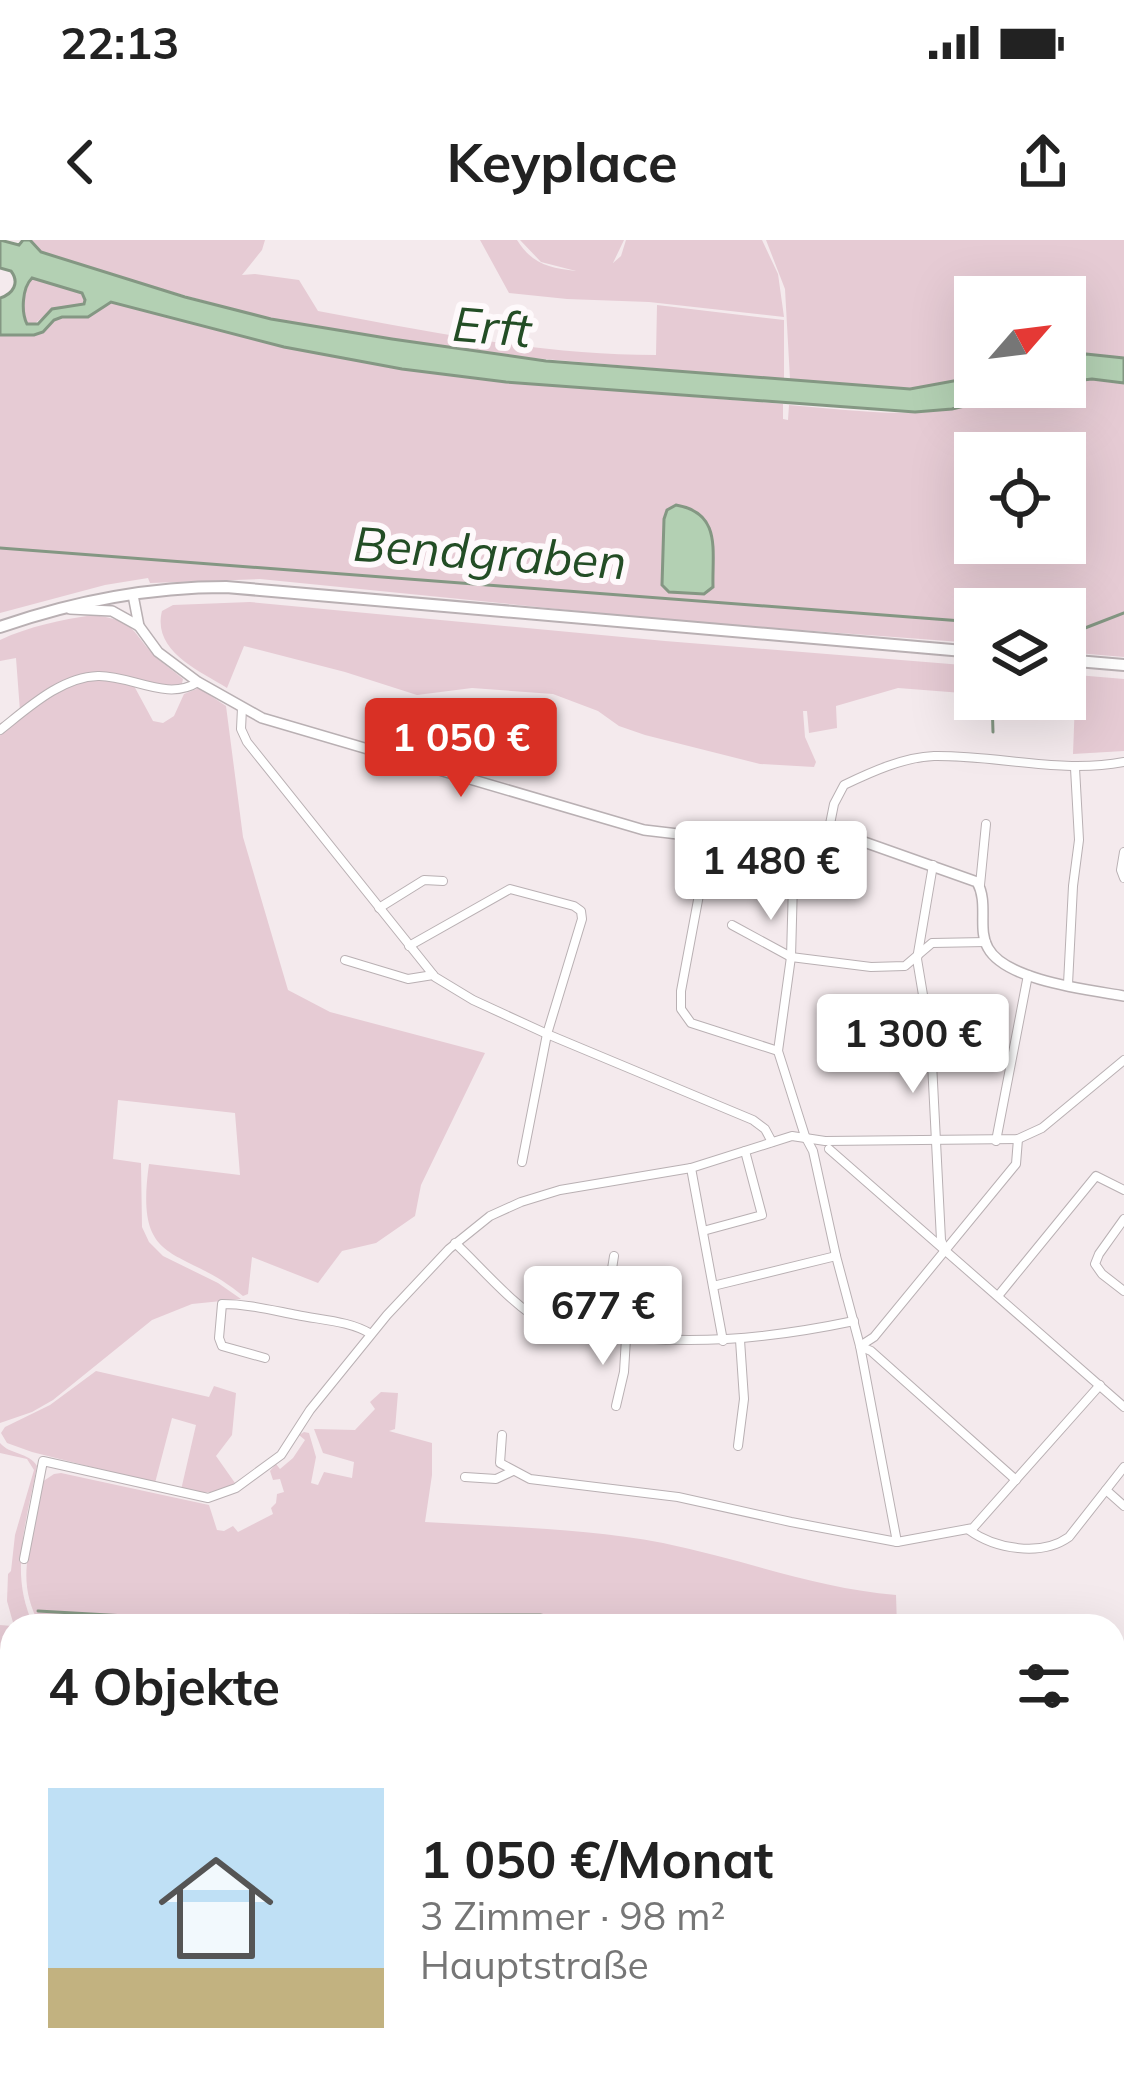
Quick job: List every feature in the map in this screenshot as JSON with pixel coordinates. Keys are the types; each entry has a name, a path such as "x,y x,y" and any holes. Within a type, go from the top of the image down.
{"main road":[{"path":"0,627 133,595 207,588 954,650"},
{"path":"1086,662 1124,665"}],"street":[{"path":"133,595 139,626"},
{"path":"57,610 108,610 128,618 158,652 198,682 281,725 631,826 669,834 856,838 980,885"},
{"path":"0,730 50,693 89,677 176,690 198,682"},
{"path":"242,708 241,729 247,742 433,975 473,1000 547,1034 757,1121 772,1142"},
{"path":"828,834 836,800 846,784 928,756 1075,768 1124,762"},
{"path":"1068,984 1079,840 1075,768"},
{"path":"986,824 980,885 986,943 992,953 1028,975 1124,996"},
{"path":"751,834 780,862 793,883 791,957 778,1051 813,1151 860,1346 897,1542"},
{"path":"710,836 681,1009 694,1024 778,1051"},
{"path":"1123,874 1124,853"},
{"path":"933,865 917,954 931,1043 945,1250"},
{"path":"380,908 424,880 443,881"},
{"path":"409,946 510,889 574,905 581,912 547,1034 522,1162"},
{"path":"732,925 791,957 896,968 908,965 934,942 986,943"},
{"path":"345,960 407,979 433,975"},
{"path":"997,1141 1028,975"},
{"path":"24,1559 43,1461 208,1498 246,1482 281,1454 371,1334 455,1243 490,1216 574,1186 691,1168 792,1136 822,1141 1018,1139 1042,1128 1124,1060"},
{"path":"860,1346 874,1337 1017,1162 1018,1139"},
{"path":"829,1149 1124,1407"},
{"path":"703,1232 762,1215 745,1150"},
{"path":"691,1168 723,1341"},
{"path":"998,1296 1096,1176 1124,1190"},
{"path":"1124,1219 1095,1262 1124,1292"},
{"path":"455,1243 540,1320 553,1325 626,1337 723,1341 854,1322"},
{"path":"602,1334 614,1256"},
{"path":"713,1286 836,1256"},
{"path":"265,1358 222,1346 222,1304 246,1303 371,1334"},
{"path":"616,1406 626,1337"},
{"path":"738,1446 744,1399 740,1340"},
{"path":"860,1346 1016,1480"},
{"path":"502,1435 500,1463 530,1479 678,1497 897,1542 969,1530 1100,1385"},
{"path":"969,1530 1010,1547 1058,1544 1069,1537 1124,1467"},
{"path":"465,1477 496,1479 514,1470"},
{"path":"1106,1490 1124,1506"}],"shaded area":[{"path":"0,240 19,245 30,240 41,252 271,319 546,361 910,389 954,381 956,408 915,412 506,382 402,369 284,347 111,302 88,317 54,320 34,335 0,335 0,298 15,284 11,271 0,268","holes":["32,278 82,293 85,300 52,309 38,324 27,324 24,300"]},
{"path":"30,240 265,240 242,275 299,280 318,311 528,347 656,355 657,305 784,320 784,379 483,354 271,319 100,272 41,252"},
{"path":"480,240 517,240 542,263 576,271 541,262 520,240 624,240 613,263 626,240 762,240 778,274 784,317 509,293"},
{"path":"766,240 1124,240 1124,358 1086,354 1086,276 954,276 954,381 910,389 790,379 785,289"},
{"path":"31,278 82,293 84,305 52,309 32,326 27,324 23,300"},
{"path":"108,302 284,347 402,369 783,404 783,419 788,420 789,405 912,413 955,408 1086,408 1086,380 1124,383 1124,657 1086,654 1086,588 954,588 954,641 678,621 260,579 150,583 148,578 0,613 0,335 35,335 61,317 91,314"},
{"path":"1086,354 1124,358 1124,383 1086,380"},
{"path":"676,505 691,509 708,525 713,587 704,594 669,592 662,585 664,519"},
{"path":"250,602 954,664 954,692 898,688 836,706 837,728 809,733 807,711 803,711 814,767 760,764 645,735 553,694 472,688 417,695 244,646 227,688 171,648 161,625 162,611 173,605"},
{"path":"93,615 132,629 183,679 181,688 92,674 20,711 16,658 0,661 0,640 45,624"},
{"path":"1086,676 1124,679 1124,751 1073,754 1074,720 1086,720"},
{"path":"100,679 133,684 153,721 163,723 174,716 184,694 199,688 226,706 243,837 288,990 330,1012 485,1053 421,1185 415,1216 376,1243 342,1251 318,1283 252,1257 248,1294 243,1296 156,1239 146,1198 149,1164 240,1175 235,1113 118,1100 113,1159 141,1163 142,1227 149,1242 163,1256 241,1299 192,1304 152,1320 53,1400 0,1423 0,733 59,692"},
{"path":"96,1371 209,1397 214,1386 236,1393 232,1435 216,1456 235,1483 209,1492 181,1490 196,1425 172,1418 155,1483 7,1443 1,1433 5,1427 50,1405"},
{"path":"381,1392 398,1393 395,1429 389,1431 432,1443 425,1522 574,1531 663,1543 837,1586 896,1595 897,1614 35,1614 26,1578 28,1555 42,1482 54,1474 209,1505 217,1530 233,1526 238,1532 273,1514 277,1494 284,1492 280,1479 273,1480 270,1471 293,1458 305,1440 299,1435 304,1432 309,1433 316,1457 311,1483 318,1485 324,1472 352,1478 354,1462 323,1453 314,1429 355,1430 375,1409 370,1402"},
{"path":"0,1443 29,1458 37,1466 21,1567 29,1614 11,1614 7,1601 15,1535 34,1470 27,1459 0,1453"}],"waterway":[{"name":"Bendgraben","path":"0,548 954,620"},
{"name":"Bendgraben","path":"1086,628 1124,613"},
{"path":"993,720 993,732"},
{"path":"38,1611 91,1614"}],"water label":[{"name":"Erft","path":"492,326"}]}
